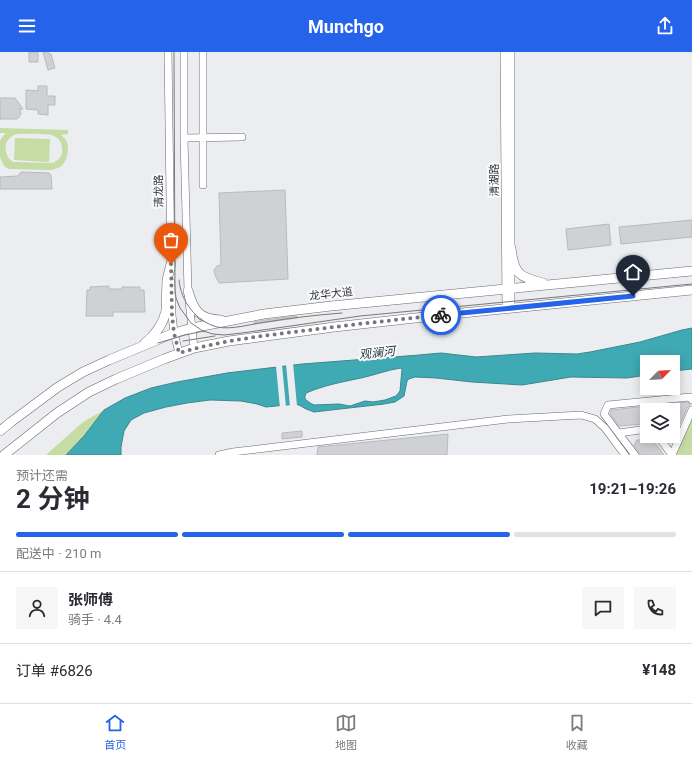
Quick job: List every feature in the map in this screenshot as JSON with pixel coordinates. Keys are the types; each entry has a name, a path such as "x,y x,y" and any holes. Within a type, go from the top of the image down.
{"main road":[{"path":"511,248 514,264 523,276 534,281 554,284"},
{"path":"135,349 154,335 163,320 166,311 167,280 171,264"},
{"name":"龙华大道","path":"0,431 65,383 96,366 174,333 192,328 264,314 331,306 692,271"},
{"path":"188,290 193,306 201,315 217,319 233,320"},
{"path":"4,455 57,413 89,392 116,379 194,348 267,335 508,308 692,290"}],"street":[{"name":"清龙路","path":"168,52 172,315 174,333 179,353"},
{"path":"184,52 184,138 188,290 194,348"},
{"path":"203,52 203,185"},
{"name":"清湖路","path":"504,52 508,308"},
{"name":"清湖路","path":"508,289 511,248 511,52"},
{"path":"184,138 242,137"},
{"path":"635,455 604,414 608,405 690,397 692,400"},
{"path":"663,403 664,399"},
{"path":"663,443 672,455 692,410"},
{"path":"223,455 233,452 508,419 581,415 595,419 605,428 625,454"},
{"path":"619,433 640,430"},
{"path":"625,454 636,431"}],"green space":[{"path":"0,128 68,130 68,134 61,135 67,142 67,157 61,166 51,170 9,169 4,166 0,157 0,141 6,133 0,133","holes":["16,134 47,134 56,137 59,139 61,144 62,153 58,160 53,163 13,162 6,153 6,143"]},
{"path":"15,138 50,139 49,162 14,160"},
{"path":"104,410 84,436 66,455 46,455 83,422"},
{"path":"692,413 692,455 674,455"}],"water":[{"path":"692,328 692,369 680,370 680,355 640,355 640,376 627,378 571,377 522,385 415,377 407,381 404,396 395,402 314,412 296,404 266,407 241,401 210,400 187,403 144,413 131,420 124,431 121,455 66,455 84,436 104,410 125,398 151,388 177,382 227,373 302,364 441,353 476,357 535,353 577,354 640,342","holes":["401,368 400,391 396,396 385,400 373,402 365,401 350,406 339,404 314,405 305,399 306,393 320,388"]}],"pier":[{"path":"293,363 297,406 290,407 286,364"},
{"path":"282,365 286,407 280,408 276,366"}],"building":[{"path":"29,52 38,52 38,62 29,62"},
{"path":"43,52 48,52 51,54 55,68 48,70"},
{"path":"38,86 47,86 47,96 55,96 55,105 48,105 48,115 38,114 38,110 26,109 26,90 38,91"},
{"path":"0,98 15,98 23,109 20,109 21,114 17,119 0,119"},
{"path":"21,172 49,173 51,175 52,189 0,189 0,177 18,176"},
{"path":"285,190 288,279 219,283 214,270 217,266 221,265 219,193"},
{"path":"692,220 692,237 621,244 619,227"},
{"path":"609,224 611,245 568,250 566,229"},
{"path":"109,286 109,289 140,287 140,290 144,290 145,312 113,312 113,316 86,316 87,290 90,290 90,287"},
{"path":"297,316 297,318 254,324 254,322"},
{"path":"688,402 690,405 687,408 680,424 680,403 678,403"},
{"path":"640,407 640,424 619,426 610,413 611,410"},
{"path":"302,431 302,437 282,439 282,433"},
{"path":"448,434 447,455 317,455 318,447"},
{"path":"637,440 640,440 640,443 655,443 664,455 640,455 634,445"}],"tram line":[{"path":"174,52 175,290 180,308 191,323 203,331 224,335 360,316 692,284"},
{"path":"179,280 183,296 191,310 202,320 217,327 235,327 294,318 342,313"},
{"path":"158,343 204,331"},
{"path":"183,341 215,336"}],"way so far":[{"path":"171,264 172,315 174,333 179,353 194,348 228,341 267,335 441,315"}],"route":[{"path":"441,315 633,296"}],"water label":[{"name":"观澜河","path":"377,353"}]}
